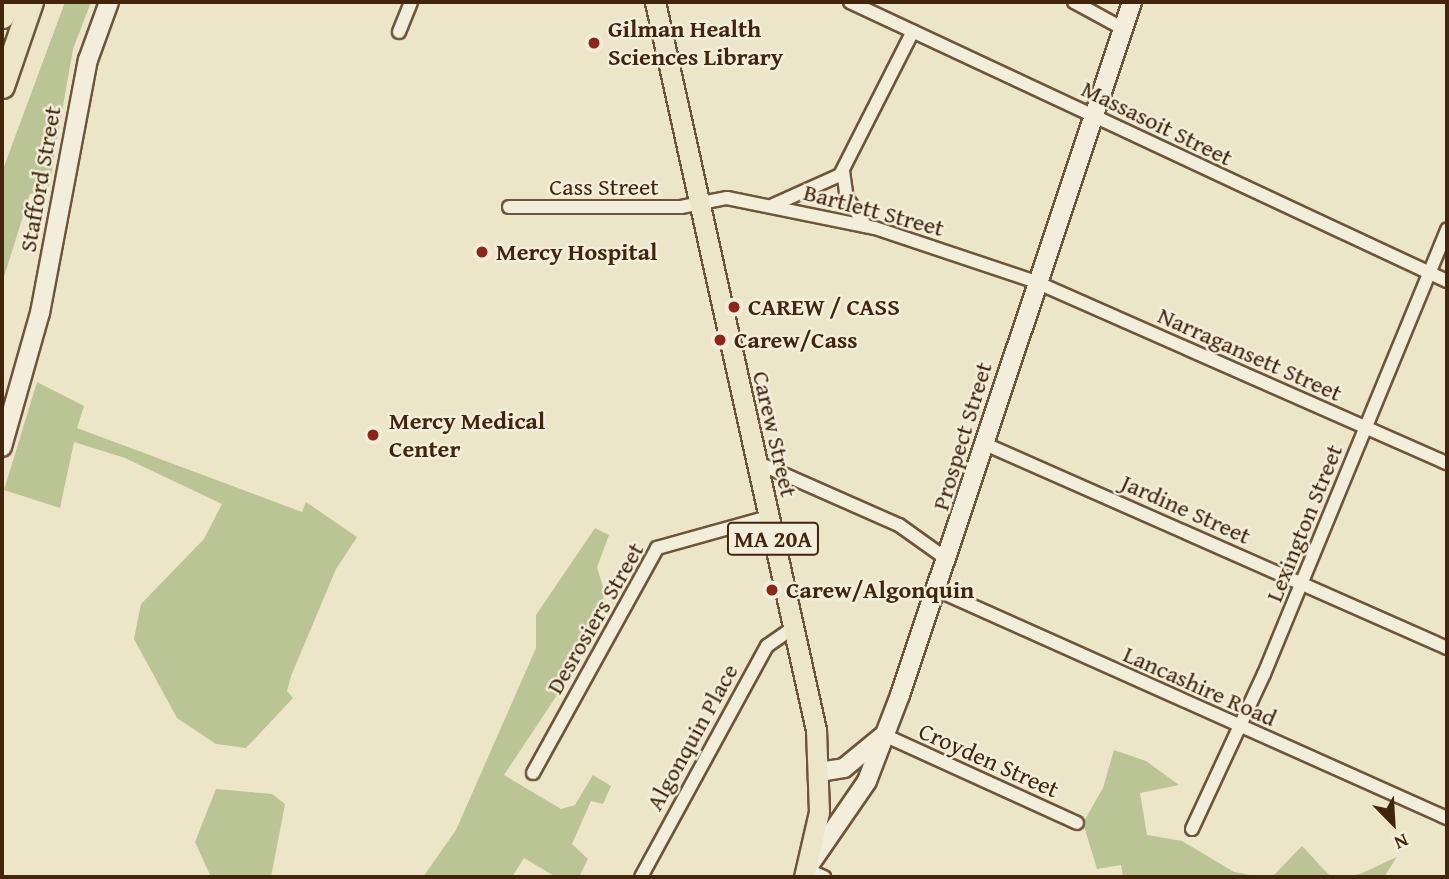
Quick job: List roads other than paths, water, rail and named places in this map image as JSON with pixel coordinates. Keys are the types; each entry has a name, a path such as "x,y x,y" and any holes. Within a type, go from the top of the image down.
{"highway":[{"path":"2,16 8,2"},
{"path":"2,86 28,12 38,2"}],"main road":[{"name":"Stafford Street","path":"2,447 38,324 88,60 109,2"},
{"name":"Carew Street","path":"655,2 793,628 818,772 819,812 811,874"},
{"name":"Prospect Street","path":"811,874 867,781 884,735 948,560 1091,114 1132,2"},
{"path":"818,772 844,768 884,735"}],"street":[{"path":"399,32 411,2"},
{"name":"Massasoit Street","path":"850,2 1447,281"},
{"path":"1074,2 1122,27"},
{"path":"771,206 824,186 843,171 913,31"},
{"path":"843,171 847,198 866,226"},
{"name":"Bartlett Street","path":"698,203 713,197 866,226 1036,282"},
{"name":"Cass Street","path":"509,207 698,203"},
{"name":"Lexington Street","path":"1192,829 1303,583 1447,229"},
{"name":"Narragansett Street","path":"1036,282 1447,463"},
{"name":"Jardine Street","path":"985,444 1447,648"},
{"path":"756,462 899,525 948,560"},
{"name":"Desrosiers Street","path":"533,773 657,548 768,517"},
{"name":"Lancashire Road","path":"937,590 1447,818"},
{"name":"Algonquin Place","path":"641,877 767,646 793,628"},
{"name":"Croyden Street","path":"884,735 1077,823"}],"place":[{"name":"Gilman Health Sciences Library","path":"594,43"},
{"name":"Mercy Hospital","path":"482,252"},
{"name":"CAREW / CASS","path":"734,307"},
{"name":"Carew/Cass","path":"720,340"},
{"name":"Mercy Medical Center","path":"373,435"},
{"name":"Carew/Algonquin","path":"772,590"}]}
